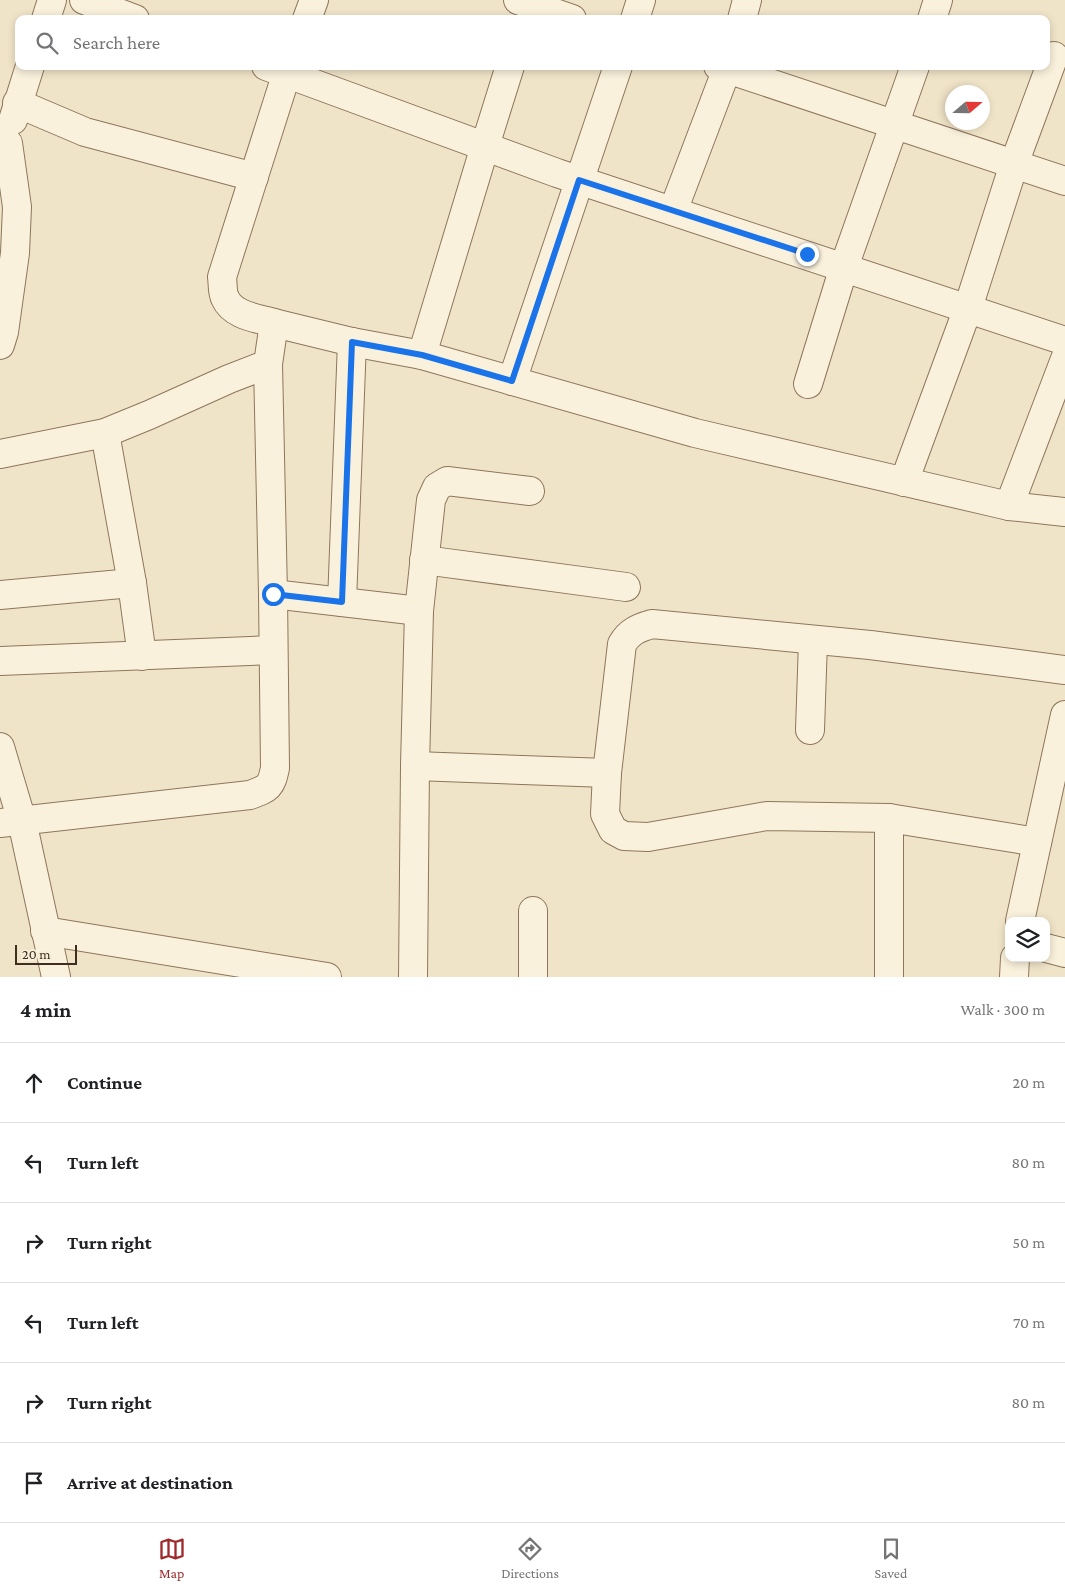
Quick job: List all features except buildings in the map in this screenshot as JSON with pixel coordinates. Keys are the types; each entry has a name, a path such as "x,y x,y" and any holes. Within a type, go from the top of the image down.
{"street":[{"path":"47,15 52,0"},
{"path":"84,0 125,15"},
{"path":"308,15 314,0"},
{"path":"636,15 641,0"},
{"path":"743,15 748,0"},
{"path":"933,15 938,0"},
{"path":"526,6 558,15"},
{"path":"1050,67 1054,56"},
{"path":"0,345 4,332 16,252 17,207 4,139 29,70"},
{"path":"280,70 254,177 222,277 224,297 232,308 241,314 352,342 422,355 695,433 1009,506 1065,512"},
{"path":"283,70 579,180 1065,341"},
{"path":"422,355 509,70"},
{"path":"512,381 617,70"},
{"path":"674,211 723,70"},
{"path":"733,70 1065,181"},
{"path":"808,384 844,267 914,70"},
{"path":"904,482 968,308 1014,164 1049,70"},
{"path":"17,103 85,132 254,177"},
{"path":"11,822 250,795 266,789 272,783 275,768 268,364 274,323"},
{"path":"342,602 352,342"},
{"path":"1009,506 1065,359"},
{"path":"0,454 105,433 149,416 229,378 268,364"},
{"path":"105,433 132,583 142,656"},
{"path":"413,977 419,611 431,500 437,487 448,481 530,491"},
{"path":"424,560 626,587"},
{"path":"0,594 132,583"},
{"path":"273,594 419,611"},
{"path":"1037,842 889,818 767,816 648,836 624,836 613,830 605,814 622,644 627,635 637,628 652,624 812,641 870,645 1065,670"},
{"path":"810,730 812,641"},
{"path":"0,661 273,650"},
{"path":"1021,917 1065,715"},
{"path":"0,747 11,822 45,931 56,977"},
{"path":"415,766 608,774"},
{"path":"889,818 889,977"},
{"path":"533,911 533,977"},
{"path":"45,931 327,977"},
{"path":"1050,949 1065,953"},
{"path":"1014,977 1015,962"}],"route":[{"path":"273,594 342,602 352,342 422,355 512,381 579,180 807,254"}]}
